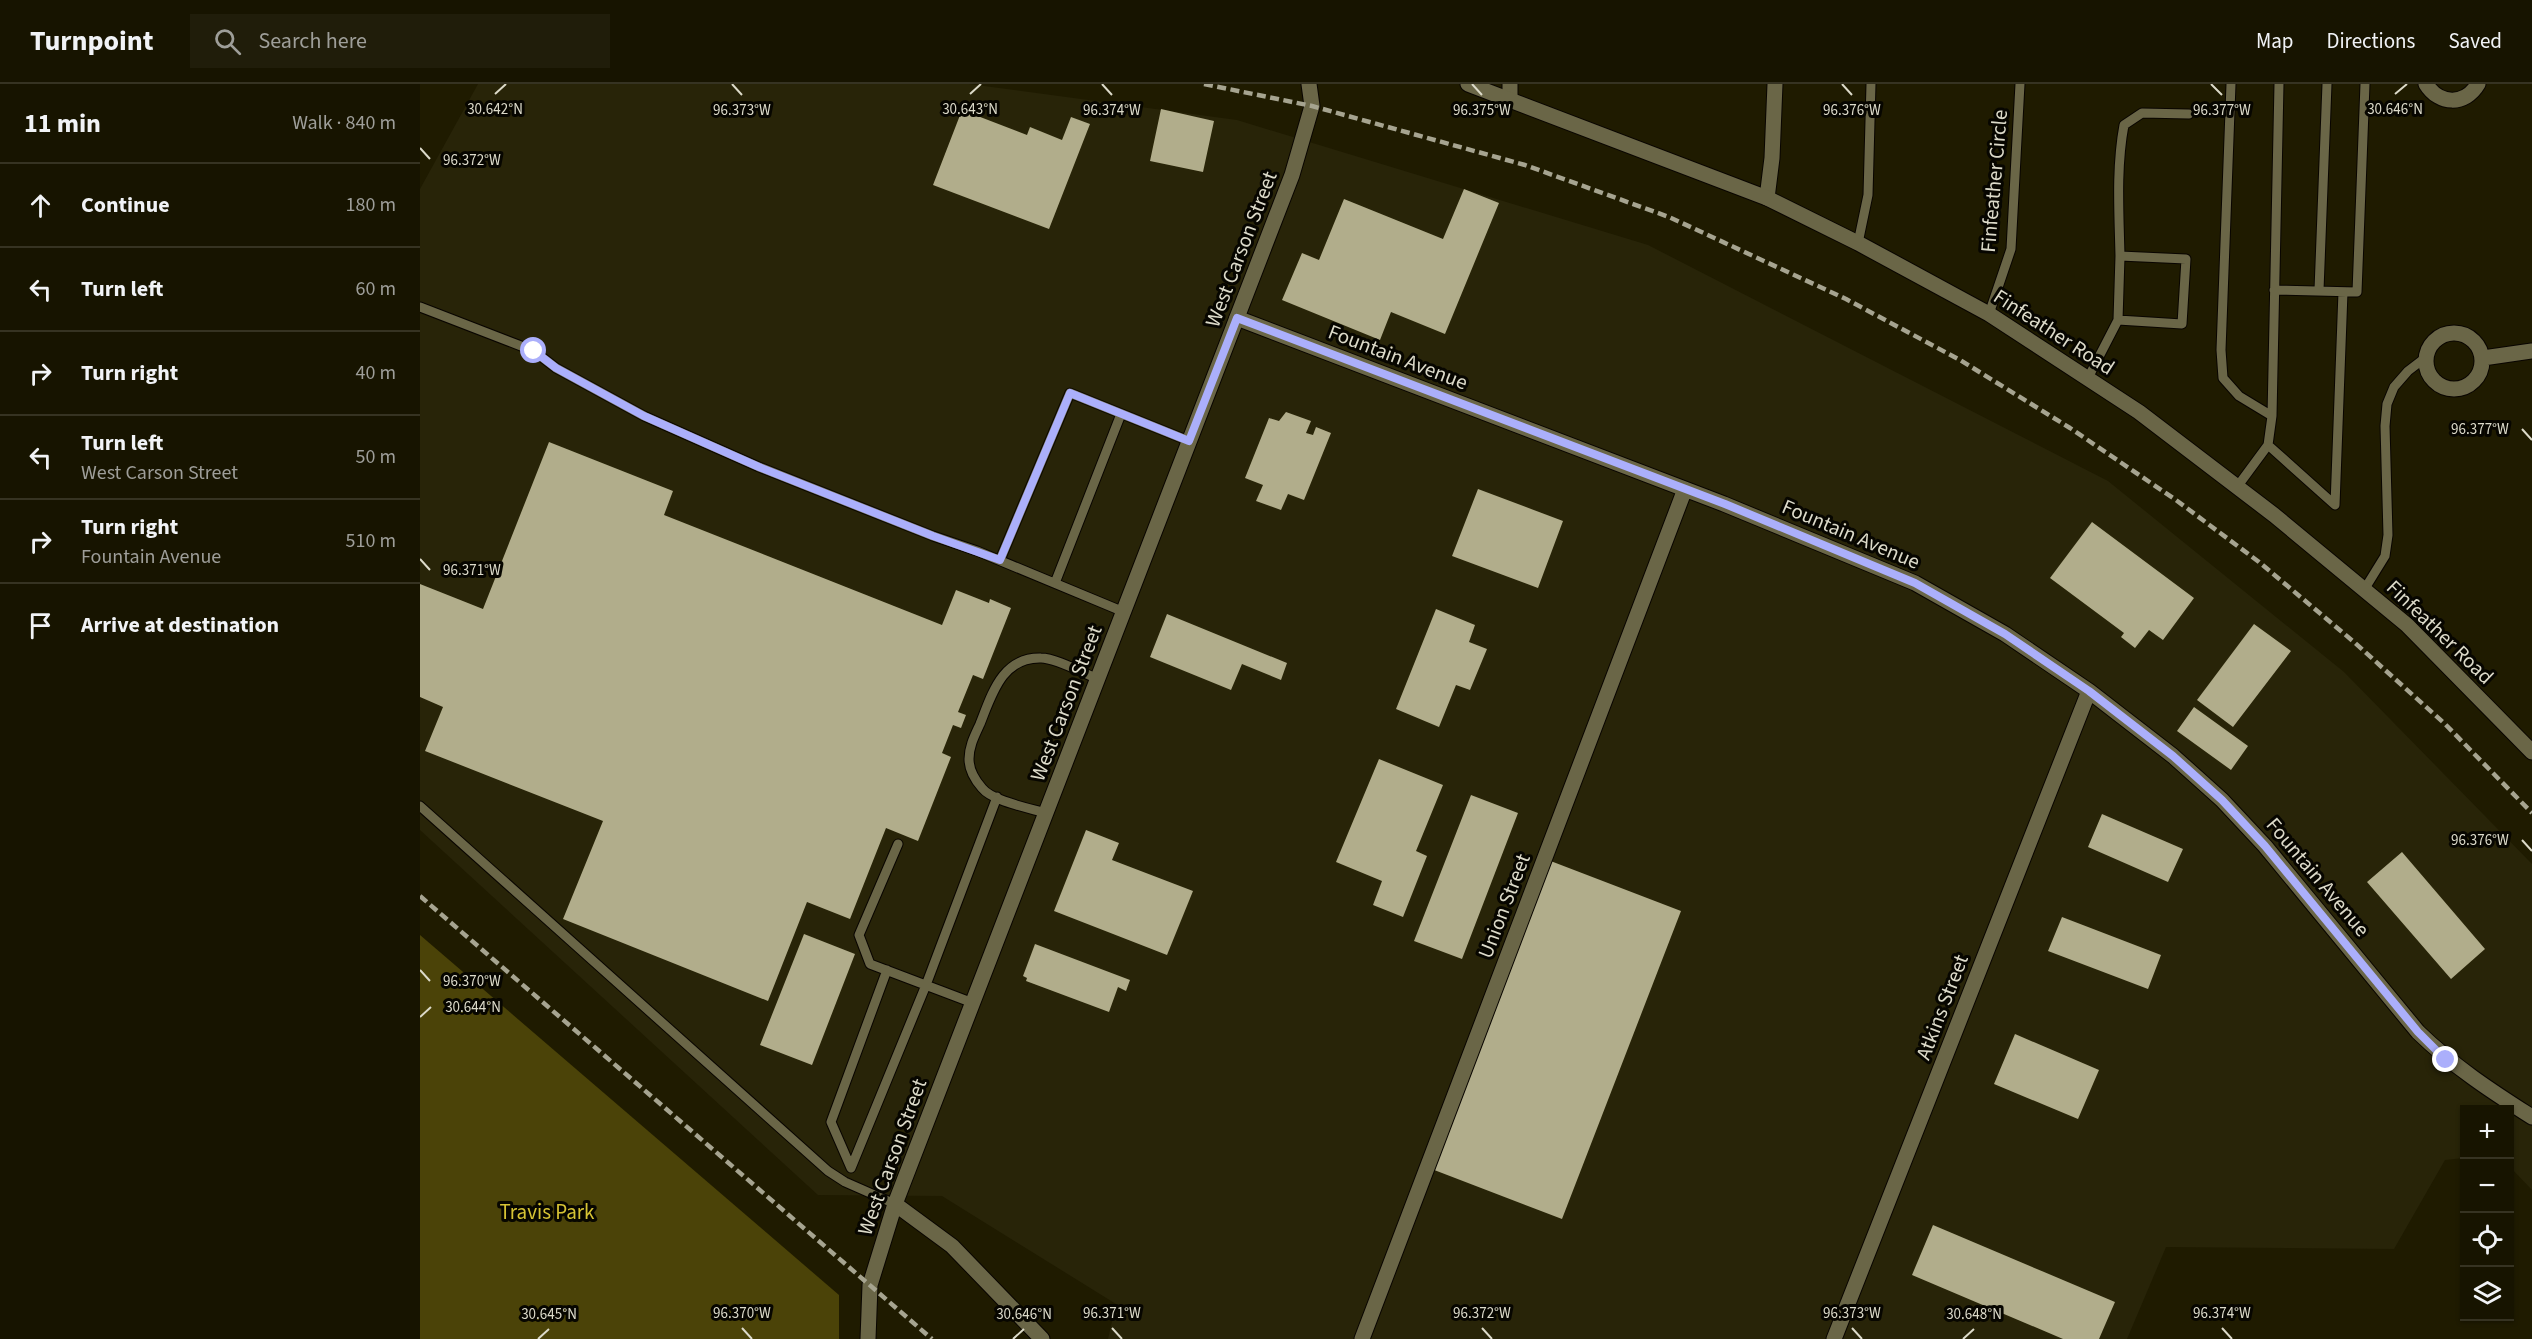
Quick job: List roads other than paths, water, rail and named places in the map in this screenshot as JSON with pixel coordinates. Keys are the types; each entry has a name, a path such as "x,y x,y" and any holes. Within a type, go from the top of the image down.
{"street":[{"name":"West Carson Street","path":"868,1339 870,1285 895,1204 1305,136 1312,106 1310,84"},
{"name":"Finfeather Road","path":"1468,84 1510,91 1767,198 1858,243 1989,314 2139,412 2237,487 2407,625 2532,752"},
{"path":"1767,198 1772,158 1774,84"},
{"path":"2426,84 2432,93 2449,101 2467,96 2478,84"},
{"name":"Fountain Avenue","path":"1237,318 1685,489 1915,583 2005,634 2089,691 2173,756 2222,800 2273,854 2418,1032 2446,1060 2532,1117"},
{"path":"2459,333 2475,341 2482,358 2478,377 2471,384 2453,390 2435,382 2429,375 2425,358 2428,349 2441,336 2459,333"},
{"path":"2482,358 2532,351"},
{"name":"Union Street","path":"1362,1339 1685,489"},
{"name":"Atkins Street","path":"1834,1339 2089,691"},
{"path":"895,1204 952,1246 1042,1339"}],"lane":[{"path":"1858,243 1868,195 1871,84"},
{"name":"Finfeather Circle","path":"1989,314 2011,249 2020,84"},
{"path":"2231,84 2221,350 2223,378 2239,396 2272,416"},
{"path":"2237,487 2268,445 2272,416 2278,84"},
{"path":"2319,290 2327,84"},
{"path":"2274,290 2357,292 2365,84"},
{"path":"2088,378 2118,320 2119,172 2124,125 2142,113 2188,114"},
{"path":"2118,320 2182,324 2186,259 2120,256"},
{"path":"2268,445 2335,505 2343,292"},
{"path":"420,307 534,351 556,368 644,416 759,467 1000,560 1124,612"},
{"path":"2364,590 2385,556 2388,535 2386,404 2394,387 2408,371 2425,358"},
{"path":"1000,560 1070,393 1189,441"},
{"path":"1054,583 1121,414"},
{"path":"1046,813 983,790 974,777 969,762 969,750 997,682 1008,671 1027,660 1043,658 1098,679"},
{"path":"845,1182 926,985 997,797"},
{"path":"420,806 828,1171 845,1182 895,1204"},
{"path":"898,844 859,935 870,964 973,1003"},
{"path":"851,1168 831,1122 887,970"}],"railway":[{"path":"1204,84 1312,106 1525,165 1669,217 1846,299 1960,360 2070,428 2176,500 2259,562 2354,642 2445,724 2532,813"},
{"path":"420,896 932,1339"}],"park label":[{"name":"Travis Park","path":"547,1212"}]}
